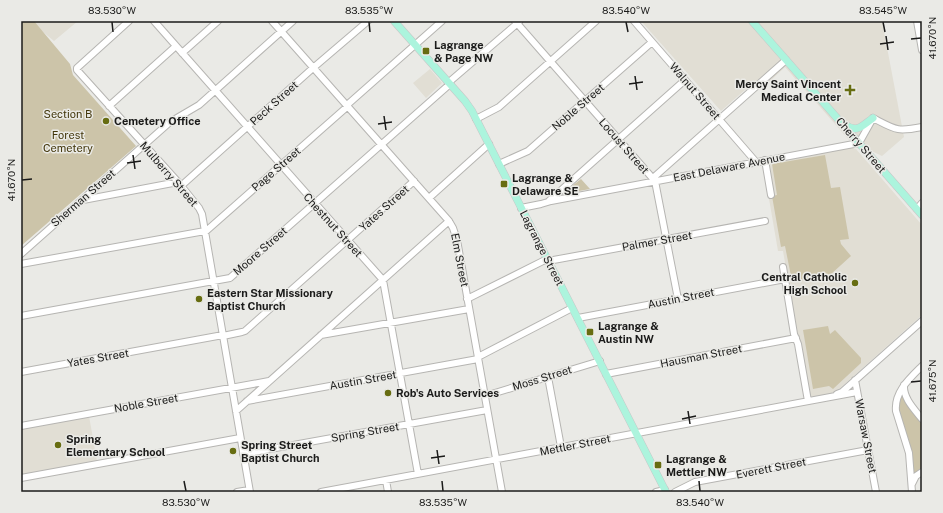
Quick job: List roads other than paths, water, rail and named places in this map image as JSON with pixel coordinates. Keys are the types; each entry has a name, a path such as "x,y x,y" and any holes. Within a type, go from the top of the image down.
{"main road":[{"name":"Lagrange Street","path":"394,21 467,104 489,144 666,491"},
{"name":"Cherry Street","path":"752,21 919,212"},
{"path":"837,118 854,129 861,127 873,118"}],"street":[{"name":"Mulberry Street","path":"129,21 77,68 77,70 179,184 200,210 214,281 250,491"},
{"name":"Chestnut Street","path":"154,21 314,204 383,280"},
{"path":"182,53 218,21"},
{"name":"Elm Street","path":"272,21 429,198 449,221 453,228 457,240 502,492"},
{"name":"Sherman Street","path":"21,254 170,122 199,105 293,21"},
{"name":"Peck Street","path":"179,184 368,21"},
{"name":"Page Street","path":"205,231 442,21"},
{"path":"476,120 499,107 596,21"},
{"name":"Walnut Street","path":"634,21 756,162"},
{"path":"917,21 922,50"},
{"name":"Locust Street","path":"517,22 654,180 678,299"},
{"name":"Moore Street","path":"21,316 230,278 517,22"},
{"name":"Noble Street","path":"499,164 528,151 652,42"},
{"path":"109,106 176,46"},
{"path":"654,180 786,60"},
{"path":"548,202 686,80"},
{"path":"859,143 873,118 896,130 922,127"},
{"name":"East Delaware Avenue","path":"521,208 654,180 859,143"},
{"path":"429,198 489,144"},
{"path":"765,160 771,195"},
{"name":"Yates Street","path":"21,372 242,332 414,181"},
{"path":"81,200 179,184"},
{"path":"919,212 922,202"},
{"path":"236,412 449,221"},
{"name":"Palmer Street","path":"467,299 548,260 765,221"},
{"path":"21,264 205,231"},
{"path":"783,267 794,334 798,344 808,401"},
{"name":"Austin Street","path":"578,318 785,279"},
{"path":"383,280 418,474"},
{"name":"Austin Street","path":"247,401 400,374 478,358 572,308"},
{"path":"321,335 469,309"},
{"name":"Mettler Street","path":"828,397 842,392 922,321"},
{"name":"Hausman Street","path":"606,374 796,338"},
{"name":"Moss Street","path":"485,396 600,361"},
{"path":"912,491 909,453 896,407 897,396 904,385 922,366"},
{"path":"548,376 561,448"},
{"name":"Noble Street","path":"21,426 270,380"},
{"name":"Warsaw Street","path":"855,380 876,492"},
{"path":"904,385 904,392 908,400 922,418"},
{"name":"Mettler Street","path":"322,492 858,392"},
{"name":"Spring Street","path":"243,454 487,410"},
{"path":"21,478 240,438"},
{"name":"Everett Street","path":"675,492 695,482 868,450"},
{"path":"912,491 914,479 922,472"},
{"path":"386,480 388,492"},
{"path":"237,492 250,491"},
{"path":"656,492 666,491"}],"place":[{"name":"Lagrange & Page NW","path":"426,51"},
{"name":"Mercy Saint Vincent Medical Center","path":"850,90"},
{"name":"Cemetery Office","path":"106,121"},
{"name":"Lagrange & Delaware SE","path":"504,184"},
{"name":"Central Catholic High School","path":"855,283"},
{"name":"Eastern Star Missionary Baptist Church","path":"199,299"},
{"name":"Lagrange & Austin NW","path":"590,332"},
{"name":"Rob's Auto Services","path":"388,393"},
{"name":"Spring Elementary School","path":"58,445"},
{"name":"Spring Street Baptist Church","path":"233,451"},
{"name":"Lagrange & Mettler NW","path":"658,465"}],"park label":[{"name":"Section B","path":"68,114"},
{"name":"Forest Cemetery","path":"68,141"}]}
